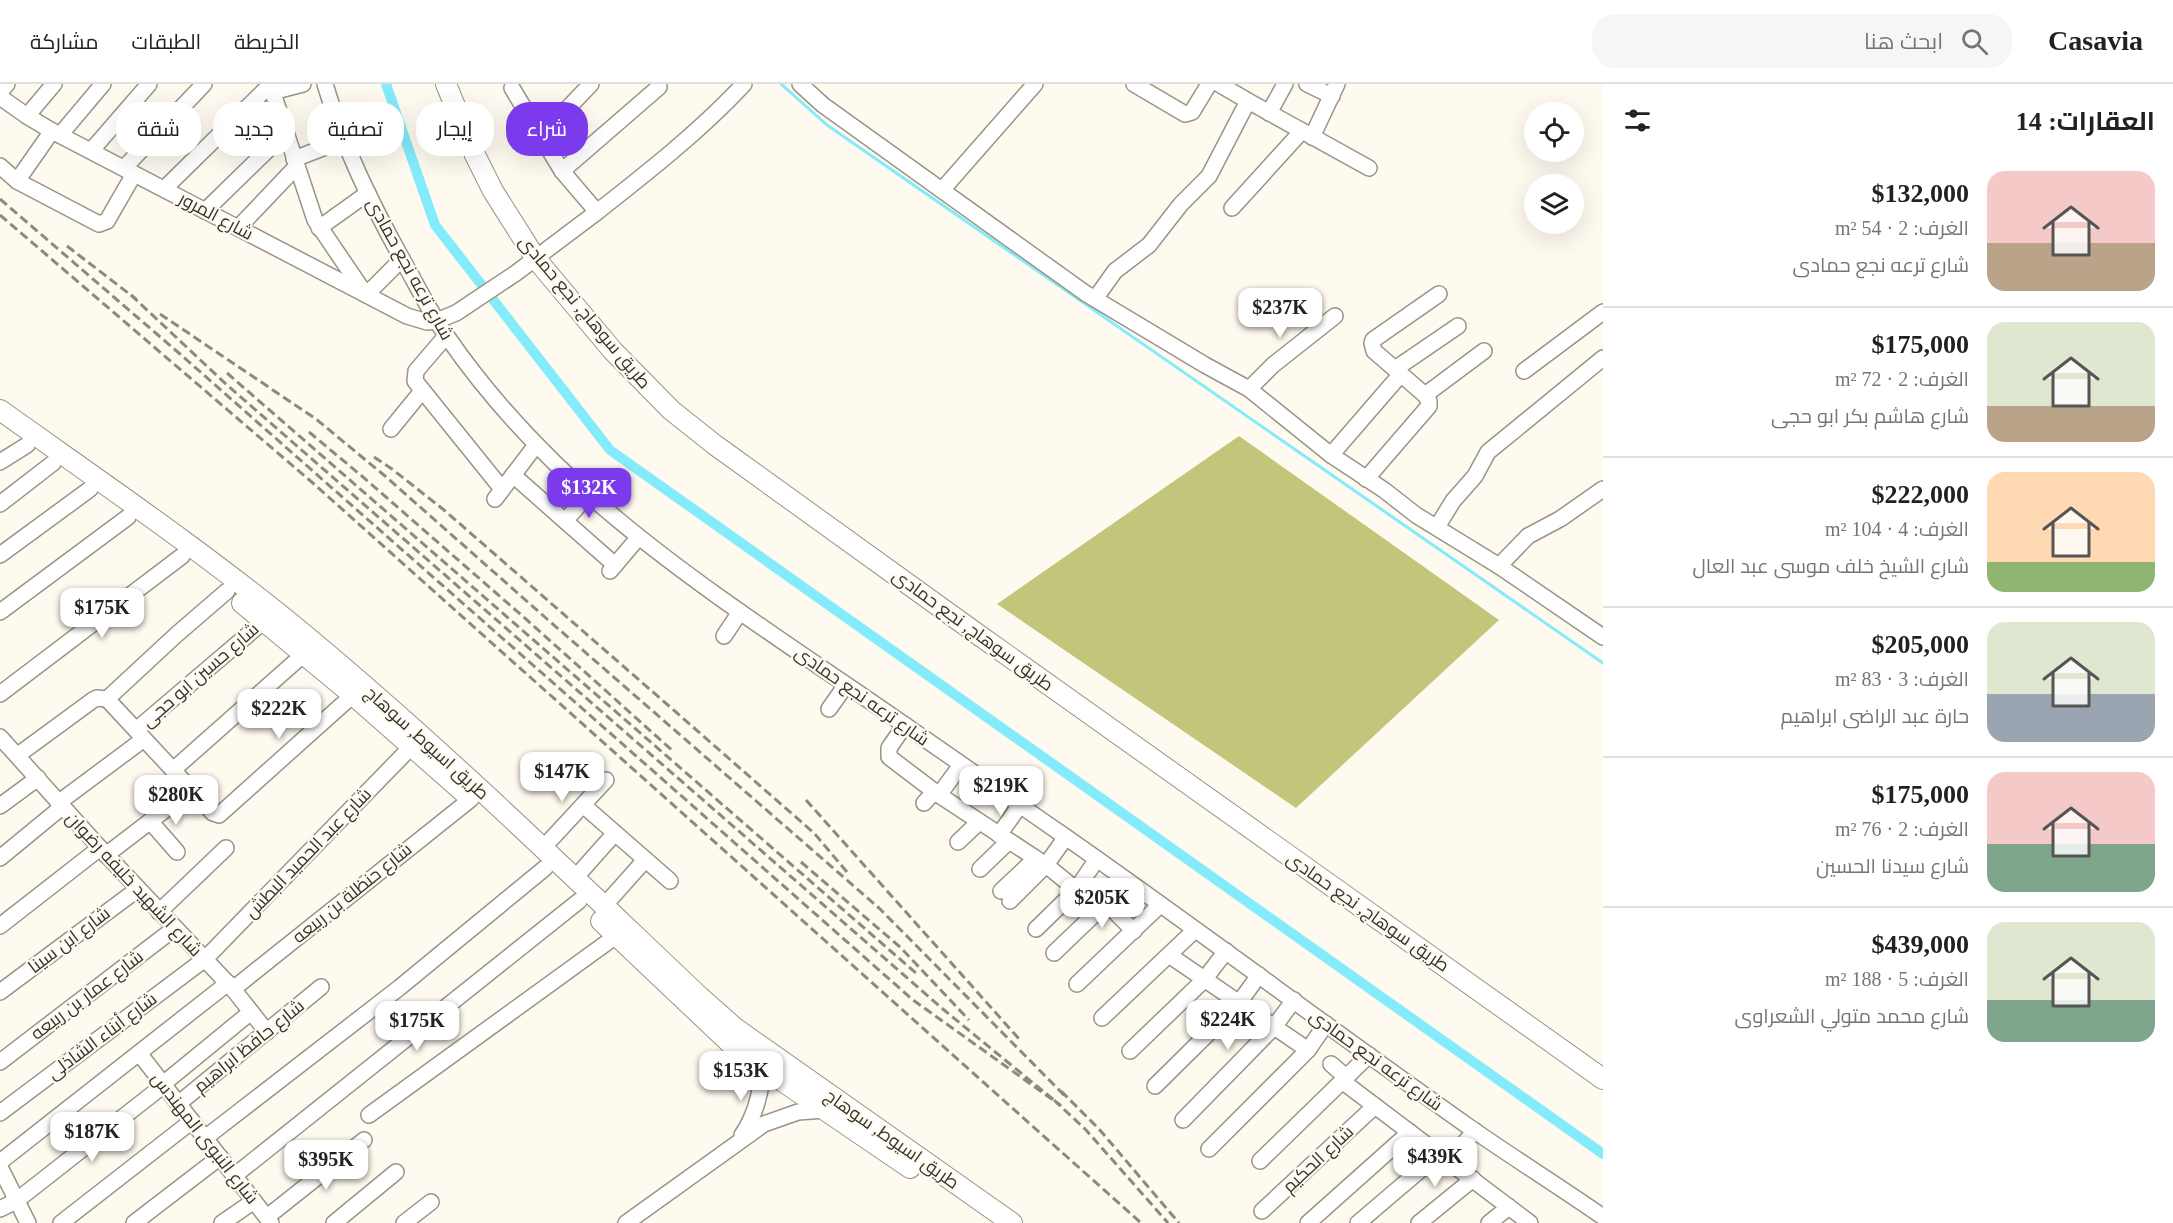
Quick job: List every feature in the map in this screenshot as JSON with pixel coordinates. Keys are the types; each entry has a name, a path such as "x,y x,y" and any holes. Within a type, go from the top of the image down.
{"main road":[{"name":"طريق سوهاج, نجع حمادى","path":"446,84 475,155 493,191 536,259 631,370 671,410 707,440 1603,1079"},
{"name":"طريق اسيوط, سوهاج","path":"0,410 169,531 297,642 353,695 471,799 711,1027 1012,1223"},
{"name":"طريق اسيوط, سوهاج","path":"0,426 182,556 264,621 297,642 449,760 768,1062 824,1110 990,1223"}],"street":[{"path":"0,92 7,84"},
{"path":"27,116 54,84"},
{"path":"17,181 56,133 103,84"},
{"path":"91,151 149,84"},
{"path":"0,166 17,181 59,205 102,224 107,221 129,171 204,84"},
{"path":"164,189 271,87 303,84"},
{"name":"شارع ترعه نجع حمادى","path":"325,84 331,102"},
{"path":"574,102 591,84"},
{"path":"436,321 456,313 536,259 676,150 744,84"},
{"path":"800,84 823,105 1051,270 1095,299 1249,389 1331,455 1603,637"},
{"path":"942,190 1035,84"},
{"path":"1134,84 1185,114 1192,112 1209,84"},
{"path":"1219,84 1236,88 1248,101 1369,168"},
{"path":"1269,113 1285,84"},
{"path":"1232,208 1307,134 1334,90 1307,84"},
{"path":"512,85 522,102"},
{"path":"271,87 276,102"},
{"path":"562,171 659,87"},
{"name":"شارع المرور","path":"0,97 56,133 366,295 417,320 436,321"},
{"path":"1095,299 1114,272 1149,245 1181,204 1209,176 1248,101"},
{"path":"205,211 261,156"},
{"path":"293,156 319,228 366,295 402,259"},
{"path":"238,228 295,163 310,156"},
{"name":"شارع ترعه نجع حمادى","path":"351,156 402,259 446,336 489,393 536,445 588,495 638,538 740,612 1066,837 1597,1218"},
{"path":"554,156 562,171 597,212"},
{"path":"319,228 368,193"},
{"path":"1366,479 1430,406 1425,395 1374,351 1373,340 1439,294"},
{"path":"1524,371 1603,312"},
{"path":"1249,389 1273,365 1335,316"},
{"path":"1331,455 1398,372 1458,326"},
{"path":"446,336 414,374 415,381 499,494 536,445"},
{"path":"1425,395 1485,351"},
{"path":"1437,527 1453,501 1475,476 1488,452 1603,358"},
{"path":"391,429 422,391"},
{"path":"0,462 27,444"},
{"path":"0,504 53,463"},
{"path":"513,475 613,568 638,538"},
{"path":"0,555 90,489"},
{"path":"1500,566 1528,536 1560,519 1603,489"},
{"path":"565,521 588,495"},
{"path":"0,612 128,516"},
{"path":"0,694 182,556"},
{"path":"107,699 227,591"},
{"path":"724,636 740,612"},
{"name":"شارع حسين ابو حجى","path":"0,858 140,735 264,621"},
{"path":"173,770 297,642"},
{"path":"829,709 846,685"},
{"path":"18,755 93,700 107,699 213,813 219,815 353,695"},
{"path":"905,725 889,748 889,757 933,796 979,822 1040,862 1076,890 1103,906 1134,931"},
{"name":"شارع الشهيد خليفه رضوان","path":"2,742 18,755 60,805 231,986 267,1032"},
{"name":"شارع عبد الحميد البطش","path":"204,959 412,746"},
{"path":"933,796 961,765"},
{"path":"0,806 38,778"},
{"path":"543,848 606,780"},
{"path":"0,926 191,790"},
{"name":"شارع حنظلة بن ربيعه","path":"0,1162 471,799"},
{"path":"583,805 670,881"},
{"path":"980,869 1004,838 1020,805"},
{"path":"150,821 177,852"},
{"path":"958,842 979,822"},
{"path":"575,878 615,833"},
{"path":"1006,896 1066,837"},
{"path":"159,912 226,848"},
{"path":"604,906 645,860"},
{"path":"1036,929 1076,890 1097,860"},
{"path":"205,1138 399,988 545,868"},
{"path":"1054,953 1128,882"},
{"name":"شارع ابن سينا","path":"0,992 138,889"},
{"path":"234,1176 579,901"},
{"path":"1077,984 1160,905"},
{"name":"شارع عمار بن ربيعه","path":"0,1062 175,928"},
{"path":"1102,1018 1196,930"},
{"path":"369,1115 616,936"},
{"path":"1130,1051 1204,980 1226,951"},
{"path":"1169,955 1308,1050"},
{"name":"شارع أبناء الشاذلى","path":"0,1113 204,959"},
{"path":"1155,1086 1239,1003 1259,975"},
{"name":"شارع حافظ ابراهيم","path":"178,1104 321,987"},
{"path":"1183,1120 1274,1027 1294,1000"},
{"path":"0,1209 16,1201 251,1012"},
{"path":"1209,1149 1308,1050 1326,1024"},
{"name":"شارع النبوى المهندس","path":"139,1053 269,1220"},
{"path":"1260,1161 1369,1055"},
{"path":"736,1143 748,1126 756,1108 768,1062"},
{"path":"1330,1064 1375,1106 1530,1223"},
{"name":"شارع الحكيم","path":"1262,1211 1375,1106"},
{"path":"626,1223 764,1124 798,1112 824,1110"},
{"path":"61,1223 192,1121"},
{"path":"1358,1223 1475,1131"},
{"path":"1308,1223 1410,1132"},
{"path":"269,1220 364,1140"},
{"path":"134,1223 220,1157"},
{"path":"0,1167 28,1223"},
{"path":"334,1223 396,1172"},
{"path":"1419,1223 1473,1179"},
{"path":"222,1223 254,1201"},
{"path":"404,1223 431,1202"},
{"path":"1488,1223 1509,1207"}],"green space":[{"path":"1239,436 1499,620 1296,808 997,604"}],"waterway":[{"path":"386,84 435,225 610,450 1603,1154"},
{"path":"781,84 827,125 1603,663"}],"railway":[{"path":"0,199 180,354 913,1000 1060,1105 944,1010 227,385 130,294"},
{"path":"0,215 314,484 1141,1223"},
{"path":"67,246 136,299"},
{"path":"160,314 316,419 385,476 879,908 1067,1098"},
{"path":"227,373 917,974"},
{"path":"309,432 527,620 674,752"},
{"path":"374,457 444,510 814,833 847,872"},
{"path":"806,800 1020,1040"},
{"path":"801,862 900,947 969,1020"},
{"path":"1061,1091 1099,1129 1179,1223"},
{"path":"1054,1100 1086,1130 1168,1223"}]}
